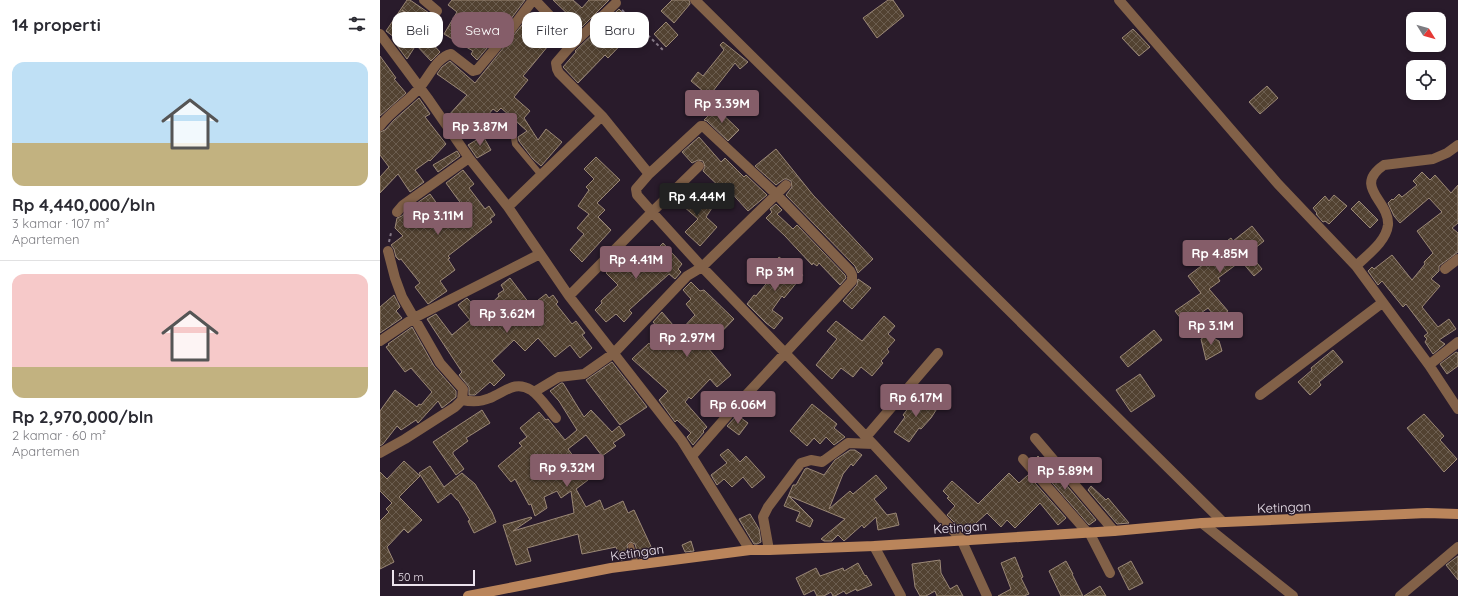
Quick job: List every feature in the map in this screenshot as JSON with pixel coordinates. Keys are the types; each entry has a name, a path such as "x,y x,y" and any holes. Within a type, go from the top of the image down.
{"street":[{"path":"424,0 437,11"},
{"path":"380,126 395,109 420,88 436,66 448,54 451,54 473,71 477,70 534,0 569,36 570,40 568,49"},
{"path":"695,0 1223,522"},
{"path":"1119,0 1278,184 1356,266 1429,365 1458,409"},
{"path":"616,3 568,49 556,63 556,68 602,116 649,174"},
{"path":"380,34 469,158 508,207 569,296 692,456 750,550"},
{"path":"508,207 602,116"},
{"path":"692,456 784,354 852,280 853,278 850,271 777,195 703,126 701,126 649,174 636,189 637,195 784,354 866,436 961,540 987,596"},
{"path":"1356,266 1376,247 1384,236 1388,226 1388,219 1373,192 1371,183 1373,174 1384,165 1433,159 1447,154 1458,145"},
{"path":"397,212 403,205 469,158"},
{"path":"569,296 699,166"},
{"path":"534,392 559,378 584,374 614,353 687,276 702,267 786,185"},
{"path":"380,453 455,407 462,400 463,389 440,363 402,297 388,251"},
{"path":"380,341 414,318 540,254"},
{"path":"1445,269 1458,259"},
{"path":"1260,395 1382,303"},
{"path":"1429,365 1458,342"},
{"path":"866,436 938,353"},
{"path":"462,400 478,402 519,385 534,392 556,418"},
{"path":"1034,438 1114,531"},
{"path":"769,550 763,517 768,507 801,463 811,460 822,462 848,443 873,444"},
{"path":"1023,459 1088,532 1110,573"},
{"name":"Ketingan","path":"468,596 611,568 750,550 874,546 1114,531 1202,523 1427,513 1458,514"},
{"path":"1202,523 1293,596"},
{"path":"874,546 901,596"},
{"path":"1400,596 1458,547"}],"lane":[{"path":"512,127 516,144 541,175"},
{"path":"631,546 636,565"}],"path":[{"path":"616,3 664,52"}],"building":[{"path":"407,0 410,0 428,12 405,12 402,10 404,12 399,12"},
{"path":"452,0 525,0 514,15 514,12 457,12 448,5"},
{"path":"553,0 573,0 582,8 589,0 609,0 597,12 590,12 590,19 582,27 582,12 566,12"},
{"path":"672,0 689,0 690,4 674,23 661,11"},
{"path":"888,0 893,0 904,16 877,38 863,18"},
{"path":"392,22 392,36 386,31"},
{"path":"451,22 451,38 444,34"},
{"path":"666,22 678,35 666,47 654,34"},
{"path":"522,25 522,48 546,48 523,76 528,80 514,97 530,111 524,118 538,140 546,129 562,142 541,166 533,159 519,141 518,137 527,131 501,108 497,112 493,109 483,121 474,113 461,127 448,116 467,95 437,74 442,67 450,61 475,83 503,48 514,48 514,35"},
{"path":"1133,29 1150,47 1139,56 1122,38"},
{"path":"590,37 590,48 618,48 608,58 605,55 578,83 563,67 576,52 575,51 578,48 582,48 582,44"},
{"path":"723,42 748,62 740,69 735,63 709,96 691,81 698,72 703,76 724,50 720,45"},
{"path":"399,48 414,48 407,59"},
{"path":"419,48 436,48 440,52 431,61"},
{"path":"468,48 487,48 477,60 471,54 473,51"},
{"path":"380,56 396,78 394,79 406,93 380,116"},
{"path":"1267,86 1278,98 1260,114 1249,102"},
{"path":"419,98 430,114 425,117 446,144 430,161 429,160 415,170 424,182 410,192 398,174 380,193 380,177 389,167 380,155 380,132 385,130"},
{"path":"716,108 739,130 728,141 707,121 704,120"},
{"path":"483,136 491,150 477,158 468,145"},
{"path":"699,137 721,162 725,158 744,177 746,175 767,195 748,211 727,188 724,191 703,171 705,167 703,161 698,160 692,163 682,152"},
{"path":"776,149 813,195 873,259 858,273 855,266 786,195 792,187 791,181 784,179 776,185 755,166"},
{"path":"457,151 460,156 438,172 433,165"},
{"path":"596,157 620,180 597,203 605,210 598,217 611,230 582,262 570,250 584,234 577,228 589,214 578,206 589,190 586,187 594,179 584,169"},
{"path":"463,170 474,184 469,188 485,209 489,206 495,215 490,219 492,222 448,256 450,258 448,259 455,270 440,281 447,291 428,304 415,287 420,283 401,259 399,260 396,257 394,249 391,245 403,236 395,228 397,218 402,216 407,210 430,194 438,205 441,203 458,225 470,216 446,183"},
{"path":"1422,172 1430,180 1435,175 1451,193 1458,185 1458,223 1452,228 1458,233 1458,252 1439,266 1439,271 1431,279 1440,286 1422,307 1438,327 1449,319 1456,329 1439,340 1445,344 1433,354 1425,342 1427,339 1424,336 1428,333 1406,304 1403,307 1382,281 1378,285 1368,271 1372,267 1374,269 1392,255 1412,280 1425,264 1424,262 1433,253 1417,231 1442,212 1429,198 1400,223 1394,216 1388,203 1399,194 1402,197 1417,185 1413,181"},
{"path":"686,188 702,202 712,208 706,217 717,227 700,246 685,232 698,219 675,199"},
{"path":"1334,195 1347,206 1329,224 1325,221 1323,222 1313,208 1325,196 1329,201"},
{"path":"1359,201 1378,220 1370,228 1351,209"},
{"path":"776,204 782,210 777,214 793,229 797,225 845,275 846,278 840,285 819,263 817,266 813,263 812,265 766,218 772,212 770,209"},
{"path":"1252,226 1264,241 1249,253 1262,269 1254,276 1241,261 1218,278 1220,281 1209,289 1228,311 1217,319 1208,308 1185,324 1175,311 1201,293 1188,276 1209,260 1206,256 1231,238 1233,241"},
{"path":"663,243 682,264 678,269 681,272 675,279 669,274 629,310 632,313 624,322 616,314 606,322 595,310 602,303 601,301 618,285 606,273 616,262 614,260 626,248 635,257 641,251 648,258"},
{"path":"779,257 803,275 784,298 782,296 772,310 783,318 774,329 747,304 754,295 756,296 775,273 770,269"},
{"path":"510,278 529,303 532,301 533,304 546,294 549,298 553,295 558,302 556,304 572,324 576,321 585,333 582,335 592,348 580,358 570,345 555,357 538,338 525,351 514,340 492,361 505,375 494,386 490,382 475,395 469,395 469,387 459,375 462,372 427,319 436,314 452,335 470,320 458,305 467,298 481,313 499,296 498,294 504,290 501,285"},
{"path":"858,279 871,288 852,309 843,301 857,285"},
{"path":"691,282 700,291 704,290 734,319 707,347 731,375 717,387 710,379 691,399 689,397 685,402 707,427 693,445 687,437 691,433 677,420 675,422 659,400 668,391 632,359 649,343 652,347 665,336 653,322 662,312 679,332 695,315 686,304 691,299 683,290"},
{"path":"394,295 400,307 396,311 402,318 380,333 380,307"},
{"path":"884,316 895,326 888,334 895,340 887,349 889,352 881,361 883,363 872,376 861,367 853,377 841,368 832,379 816,365 837,339 827,331 836,321 862,341"},
{"path":"412,327 434,366 456,391 456,397 442,408 438,401 418,423 416,420 401,430 397,426 380,446 380,411 395,390 417,407 419,404 421,405 432,392 411,368 405,372 386,347"},
{"path":"1154,330 1162,340 1128,367 1120,357"},
{"path":"1211,333 1215,339 1219,341 1222,351 1206,360 1201,339"},
{"path":"1333,350 1343,362 1319,382 1321,385 1310,395 1298,382 1312,370 1311,368"},
{"path":"1456,352 1458,353 1458,366 1447,374 1440,364"},
{"path":"612,362 647,407 620,425 586,380"},
{"path":"1140,374 1155,396 1131,412 1116,390"},
{"path":"563,383 584,417 591,410 612,432 619,426 625,435 613,443 616,446 602,456 586,435 568,449 582,468 580,469 588,480 576,489 586,507 600,500 604,510 623,501 628,513 634,510 654,553 639,558 635,544 630,542 627,545 629,557 622,560 616,547 582,554 578,534 527,548 531,561 516,565 503,525 531,517 532,518 513,531 574,513 571,491 561,498 557,491 544,497 547,508 535,516 531,504 529,505 515,479 511,482 498,466 522,446 519,443 527,437 520,428 539,412 546,420 548,419 565,440 577,430 559,401 550,391"},
{"path":"919,394 938,407 931,418 921,429 919,428 909,442 894,432 905,417 903,415"},
{"path":"812,404 837,424 834,428 845,437 834,445 826,437 820,444 814,438 807,446 790,431"},
{"path":"482,410 490,423 466,438 468,441 453,452 464,469 456,475 433,442"},
{"path":"1424,414 1444,436 1440,440 1457,459 1444,472 1407,428"},
{"path":"737,415 748,423 739,435 727,426"},
{"path":"728,449 740,462 746,456 765,477 752,488 743,477 732,487 724,479 717,485 711,475 727,463 720,455"},
{"path":"850,450 855,450 862,455 853,466 851,464 843,474 829,509 850,491 853,494 876,475 887,488 874,499 887,515 896,513 899,525 878,530 876,517 864,528 862,525 844,541 838,535 832,541 824,541 821,539 845,519 789,496 813,520 810,527 796,521 800,512 784,506 793,485 796,485 805,469 807,468 824,475 835,460"},
{"path":"1038,456 1051,469 1052,468 1096,520 1089,525 1033,461"},
{"path":"404,461 420,476 399,497 422,520 408,533 404,529 387,547 394,562 380,569 380,521 389,512 386,509 392,503 380,491 380,472 387,479"},
{"path":"430,466 444,487 462,473 475,484 492,512 496,522 474,533 468,521 470,520 458,500 451,493 438,503 419,473"},
{"path":"1009,473 1019,483 1028,475 1066,518 1058,525 1040,503 1015,528 1007,520 1001,527 987,513 965,533 947,515 955,506 947,498 949,497 943,491 952,481 978,504"},
{"path":"1091,486 1106,500 1108,498 1129,523 1117,524 1088,490"},
{"path":"750,514 759,529 761,542 757,544 754,544 739,519"},
{"path":"691,541 694,551 685,552 682,545"},
{"path":"1458,556 1458,580 1446,565"},
{"path":"1015,557 1023,577 1021,578 1029,594 1024,596 998,596 1011,589 1001,563"},
{"path":"940,560 941,573 950,589 957,585 963,596 937,596 935,591 926,596 920,596 915,587 912,564"},
{"path":"1066,561 1083,596 1061,596 1049,571"},
{"path":"1131,561 1143,583 1129,590 1118,568"},
{"path":"858,563 872,585 857,591 856,589 846,594 844,591 835,596 833,596 831,592 824,596 817,596 814,590 804,595 796,578 816,568 820,576 843,568 844,571"},
{"path":"1100,586 1106,596 1084,596"}]}
